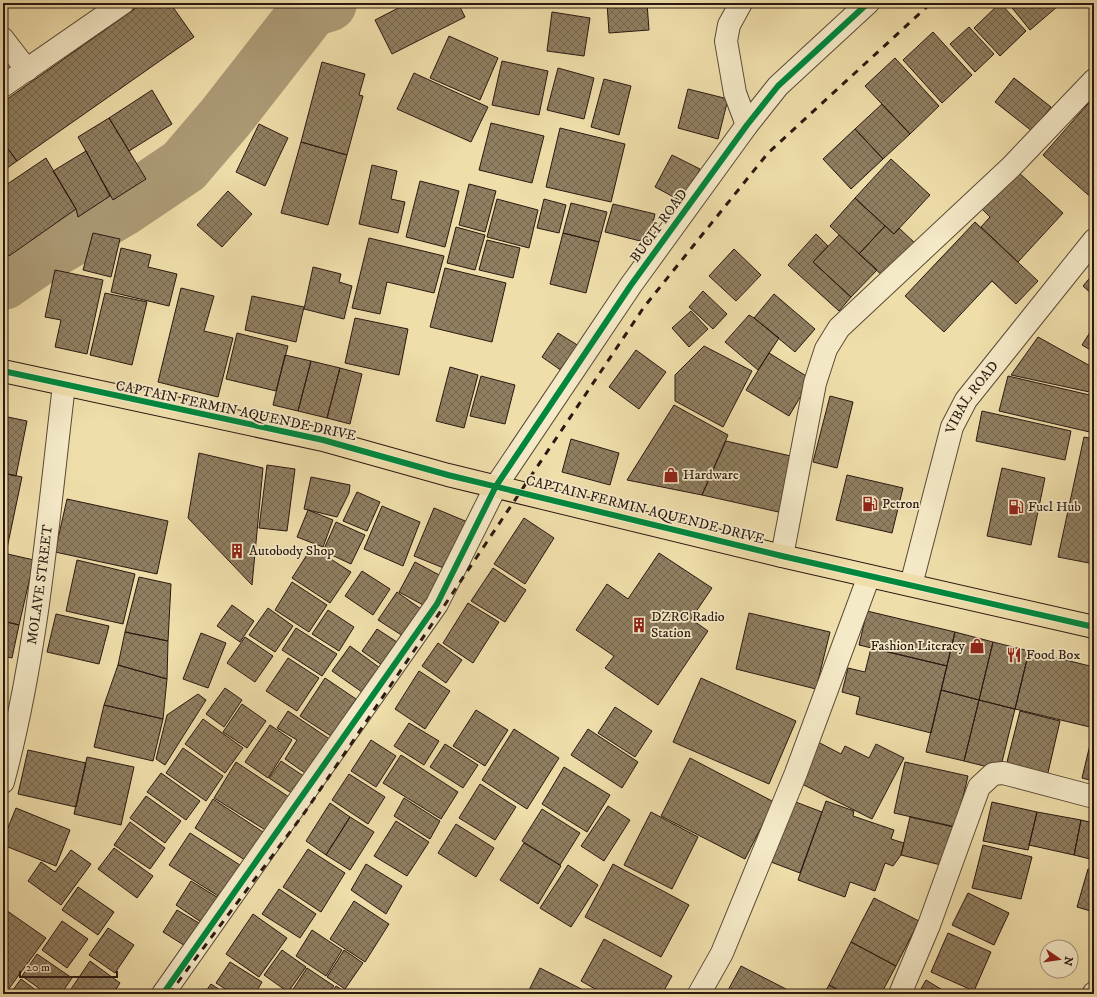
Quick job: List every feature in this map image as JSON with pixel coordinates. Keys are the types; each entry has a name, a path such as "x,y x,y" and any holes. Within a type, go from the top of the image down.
{"main road":[{"name":"CAPTAIN FERMIN AQUENDE DRIVE","path":"3,371 323,440 448,474 782,556 1094,627"}],"street":[{"path":"3,86 123,3"},
{"path":"741,3 729,25 726,41 735,93 747,125"},
{"name":"BUCIT ROAD","path":"163,994 437,604 496,486 631,285 747,125 778,86 868,3"},
{"path":"3,39 27,70"},
{"path":"782,556 815,383 826,349 838,328 1012,167 1094,80"},
{"name":"VIBAL ROAD","path":"911,585 952,427 966,400 1094,240"},
{"name":"MOLAVE STREET","path":"3,782 16,735 35,628 64,385"},
{"path":"699,994 722,953 793,780 869,576"},
{"path":"900,994 928,925 979,787 993,774 1003,773 1094,797"}],"building":[{"path":"143,3 170,3 194,37 17,161 3,142 3,102"},
{"path":"408,3 458,3 465,17 392,54 375,20"},
{"path":"487,3 498,3 492,8"},
{"path":"607,3 647,3 649,30 609,33"},
{"path":"1000,3 1026,31 1000,56 974,28"},
{"path":"1008,3 1055,3 1058,6 1030,30"},
{"path":"552,12 590,18 584,56 547,51"},
{"path":"969,27 994,54 975,72 950,44"},
{"path":"933,32 972,75 942,103 903,60"},
{"path":"449,36 498,58 480,100 430,78"},
{"path":"895,58 939,106 910,134 865,86"},
{"path":"502,61 548,71 539,115 492,105"},
{"path":"322,62 365,74 359,95 363,96 347,155 301,142"},
{"path":"558,68 594,78 584,119 547,110"},
{"path":"414,73 488,107 471,142 397,109"},
{"path":"1014,78 1051,107 1032,131 995,102"},
{"path":"604,79 631,86 619,135 591,127"},
{"path":"688,89 728,99 718,139 678,128"},
{"path":"152,90 172,124 129,151 109,118"},
{"path":"1094,97 1094,200 1043,155"},
{"path":"882,104 910,134 883,159 855,129"},
{"path":"109,118 146,179 113,200 78,137"},
{"path":"491,123 544,136 532,183 479,170"},
{"path":"259,124 288,138 265,186 236,172"},
{"path":"560,128 625,144 611,202 546,187"},
{"path":"855,129 883,159 851,189 823,159"},
{"path":"3,142 17,161 3,171"},
{"path":"301,142 347,155 328,225 281,213"},
{"path":"86,151 110,196 78,217 76,209 53,171"},
{"path":"672,155 700,169 683,202 655,187"},
{"path":"46,158 76,209 9,256 3,251 3,187"},
{"path":"891,159 930,195 894,234 855,198"},
{"path":"372,165 397,171 391,199 405,202 398,233 359,224"},
{"path":"1017,171 1063,213 1018,262 981,227 990,217 982,209"},
{"path":"420,181 459,191 445,247 406,237"},
{"path":"469,184 496,191 485,232 459,225"},
{"path":"228,191 252,214 222,247 197,225"},
{"path":"855,198 885,226 859,254 830,226"},
{"path":"497,199 538,210 529,248 487,237"},
{"path":"544,199 566,205 559,233 537,228"},
{"path":"571,203 607,212 599,242 563,233"},
{"path":"613,204 655,214 648,243 605,232"},
{"path":"975,222 1038,281 1016,304 992,281 944,332 905,296"},
{"path":"885,226 894,234 899,228 917,245 886,279 859,254"},
{"path":"456,227 485,235 475,270 447,263"},
{"path":"93,233 120,239 111,277 83,270"},
{"path":"563,233 599,242 586,293 550,284"},
{"path":"816,234 828,246 813,262 851,297 839,311 788,265"},
{"path":"839,235 877,270 851,297 813,262"},
{"path":"369,238 444,256 434,293 387,282 380,314 352,308"},
{"path":"487,240 520,248 513,278 479,270"},
{"path":"121,248 151,255 148,267 177,274 169,306 111,292"},
{"path":"734,249 761,275 736,301 709,276"},
{"path":"313,267 341,274 339,282 352,286 344,319 304,309"},
{"path":"445,268 506,283 492,342 430,327"},
{"path":"55,270 103,280 87,354 55,347 61,320 45,317"},
{"path":"1094,273 1094,296 1083,286"},
{"path":"181,288 214,296 204,331 233,338 218,397 158,382"},
{"path":"703,291 727,314 713,329 689,307"},
{"path":"105,293 147,302 132,365 90,355"},
{"path":"774,294 815,329 795,352 754,318"},
{"path":"252,296 304,307 296,342 245,330"},
{"path":"691,311 708,329 689,347 672,328"},
{"path":"749,315 779,338 758,370 725,342"},
{"path":"355,318 408,329 399,375 345,363"},
{"path":"1094,326 1094,352 1082,345"},
{"path":"237,333 288,346 276,391 226,379"},
{"path":"558,333 579,346 562,371 542,357"},
{"path":"1038,337 1094,368 1094,393 1011,375"},
{"path":"704,346 752,371 723,427 675,401 675,375"},
{"path":"636,350 666,372 639,409 609,387"},
{"path":"769,353 811,379 789,416 746,390"},
{"path":"285,355 311,361 298,411 273,405"},
{"path":"311,361 340,368 327,418 298,411"},
{"path":"450,367 478,375 464,428 436,421"},
{"path":"340,368 362,374 350,424 327,418"},
{"path":"481,376 515,385 505,424 470,416"},
{"path":"1008,376 1094,396 1094,433 999,411"},
{"path":"830,396 853,402 837,468 813,462"},
{"path":"674,405 728,435 702,495 627,480"},
{"path":"982,411 1071,431 1065,460 976,441"},
{"path":"3,416 27,421 16,476 3,473"},
{"path":"1084,437 1094,439 1094,564 1058,557"},
{"path":"571,439 619,453 610,485 562,472"},
{"path":"726,441 795,457 783,513 702,495"},
{"name":"Autobody Shop","path":"199,453 263,468 252,585 188,518"},
{"path":"267,465 295,469 287,531 259,528"},
{"name":"Fuel Hub","path":"1002,468 1045,478 1031,545 987,536"},
{"path":"3,473 22,477 6,553 3,553"},
{"name":"Petron","path":"847,475 903,488 892,533 836,520"},
{"path":"311,477 350,485 349,493 337,517 304,509"},
{"path":"357,492 380,502 367,531 343,521"},
{"path":"67,499 168,521 157,574 55,552"},
{"path":"382,506 420,522 403,566 364,549"},
{"path":"434,508 470,523 451,571 414,556"},
{"path":"308,510 333,520 323,547 297,537"},
{"path":"524,518 554,538 525,584 494,564"},
{"path":"336,522 365,535 351,564 323,551"},
{"path":"312,547 351,572 330,603 292,578"},
{"path":"3,553 34,560 19,625 3,621"},
{"name":"DZRC Radio Station","path":"659,553 712,588 691,619 708,631 658,705 605,668 614,656 576,630 607,584 628,599"},
{"path":"77,560 135,574 123,624 66,611"},
{"path":"415,562 441,576 425,606 399,592"},
{"path":"493,568 526,590 505,622 471,601"},
{"path":"362,571 390,589 373,615 345,596"},
{"path":"139,577 171,584 168,641 125,632"},
{"path":"292,582 327,605 309,632 275,610"},
{"path":"397,592 421,609 403,636 378,620"},
{"path":"468,603 499,622 473,663 443,643"},
{"path":"232,605 254,621 240,642 217,626"},
{"path":"268,608 293,626 275,652 249,635"},
{"path":"328,610 354,627 339,651 312,634"},
{"path":"867,611 955,632 947,666 859,645"},
{"path":"749,613 830,632 816,689 736,669"},
{"path":"56,614 109,626 99,664 47,652"},
{"path":"3,621 19,625 12,658 3,656"},
{"path":"296,628 337,654 322,676 282,650"},
{"path":"377,629 397,642 382,665 362,651"},
{"path":"125,632 168,641 167,679 118,665"},
{"path":"955,632 993,642 979,700 941,690"},
{"path":"201,633 226,643 208,688 183,679"},
{"path":"245,637 273,656 255,682 227,663"},
{"path":"993,642 1029,651 1015,709 979,700"},
{"path":"438,643 462,660 446,683 422,666"},
{"path":"350,646 380,668 362,692 332,671"},
{"path":"871,648 947,666 931,733 856,714 860,697 842,692 848,668 865,672"},
{"path":"1029,651 1094,667 1094,728 1015,709"},
{"path":"288,658 319,678 297,711 266,691"},
{"path":"118,665 167,679 163,719 104,705"},
{"path":"419,671 450,691 425,729 395,709"},
{"path":"325,678 356,699 331,736 300,716"},
{"path":"701,678 796,721 769,784 673,742"},
{"path":"225,688 242,700 224,727 206,714"},
{"path":"941,690 979,700 964,761 926,752"},
{"path":"198,694 206,700 165,765 156,759 167,715"},
{"path":"979,700 1015,709 1000,770 964,761"},
{"path":"242,704 266,721 247,748 223,732"},
{"path":"104,705 163,719 153,761 94,747"},
{"path":"615,707 652,731 635,757 598,733"},
{"path":"476,710 508,730 485,766 453,746"},
{"path":"288,711 331,740 308,775 285,759 297,740 277,728"},
{"path":"1020,711 1060,721 1047,777 1006,766"},
{"path":"203,719 243,748 225,773 185,744"},
{"path":"409,723 439,741 424,765 394,746"},
{"path":"270,725 292,740 268,778 245,762"},
{"path":"1094,728 1094,781 1082,778"},
{"path":"514,729 559,758 527,809 482,780"},
{"path":"588,729 638,762 622,788 571,755"},
{"path":"371,740 396,756 376,787 351,771"},
{"path":"816,741 841,754 845,746 869,758 876,744 904,758 872,819 796,781"},
{"path":"445,744 478,765 463,788 430,767"},
{"path":"183,748 223,776 206,801 166,773"},
{"path":"28,750 86,763 76,807 18,794"},
{"path":"401,755 458,792 441,819 383,783"},
{"path":"87,757 134,767 121,825 74,814"},
{"path":"690,758 774,802 745,859 661,816"},
{"path":"281,761 305,777 293,794 269,778"},
{"path":"236,762 289,797 267,831 214,798"},
{"path":"905,762 968,776 956,827 894,813"},
{"path":"564,767 610,795 587,832 542,804"},
{"path":"161,773 200,801 186,820 147,792"},
{"path":"349,774 385,797 368,824 332,800"},
{"path":"480,784 516,807 495,840 459,818"},
{"path":"146,796 181,821 165,843 130,818"},
{"path":"404,798 440,821 430,839 394,816"},
{"path":"213,799 266,834 248,862 195,828"},
{"path":"793,801 822,812 800,873 771,862"},
{"path":"826,801 854,811 853,816 894,830 891,839 904,843 901,855 893,866 885,863 875,891 850,882 845,897 798,880"},
{"path":"992,802 1037,812 1028,850 983,841"},
{"path":"330,803 350,817 326,855 306,841"},
{"path":"608,806 630,820 604,861 581,846"},
{"path":"16,808 70,830 56,866 3,845 3,840"},
{"path":"542,809 580,833 560,865 522,841"},
{"path":"651,812 698,837 672,889 624,865"},
{"path":"1037,812 1081,820 1074,855 1029,845"},
{"path":"350,817 374,832 350,870 326,855"},
{"path":"910,817 953,827 945,866 901,855"},
{"path":"1081,820 1094,823 1094,860 1074,855"},
{"path":"396,821 429,842 407,876 374,856"},
{"path":"130,822 165,848 150,869 114,845"},
{"path":"456,824 494,848 476,877 438,853"},
{"path":"190,833 243,867 223,899 169,865"},
{"path":"524,843 561,866 538,904 500,880"},
{"path":"983,845 1032,857 1021,899 972,888"},
{"path":"114,848 153,876 137,898 98,869"},
{"path":"308,849 345,873 321,912 283,887"},
{"path":"71,850 91,864 61,905 28,881 41,862 55,872"},
{"path":"366,864 402,886 386,914 351,890"},
{"path":"613,864 689,905 661,957 585,917"},
{"path":"568,865 598,885 571,927 540,908"},
{"path":"1088,869 1094,871 1094,912 1077,907"},
{"path":"191,881 220,899 204,924 176,905"},
{"path":"78,887 114,912 98,935 62,910"},
{"path":"279,889 316,914 300,938 262,914"},
{"path":"968,893 1009,913 994,945 952,925"},
{"path":"874,898 919,921 896,966 851,942"},
{"path":"354,901 389,924 365,962 330,939"},
{"path":"3,908 46,938 5,994 3,994"},
{"path":"177,910 204,926 190,949 163,932"},
{"path":"253,914 287,938 259,977 226,954"},
{"path":"62,921 88,939 67,968 42,950"},
{"path":"108,928 134,945 115,973 89,955"},
{"path":"312,930 342,950 326,976 296,956"},
{"path":"948,933 991,952 974,991 931,972"},
{"path":"604,939 672,976 662,994 604,994 581,981"},
{"path":"851,942 896,966 881,994 846,994 829,985"},
{"path":"282,950 306,967 288,992 264,975"},
{"path":"344,950 363,963 345,989 327,977"},
{"path":"37,954 72,978 61,994 47,994 22,976"},
{"path":"90,961 120,983 113,994 78,994 71,989"},
{"path":"230,962 262,982 255,994 233,994 216,983"},
{"path":"741,966 786,989 783,994 726,994"},
{"path":"307,968 334,986 328,994 290,994"},
{"path":"540,968 591,994 527,994"},
{"path":"21,979 41,994 10,994"},
{"path":"926,980 949,994 918,994"},
{"path":"211,984 226,994 204,994"},
{"path":"829,985 846,994 824,994"},
{"path":"336,986 348,994 331,994"}],"waterway":[{"path":"3,281 35,259 123,207 184,166 225,118 311,8 328,3"}],"railway":[{"path":"169,994 305,812 644,307 768,153 931,3"}],"cycle path":[{"path":"163,994 437,604 496,486 631,285 747,125 778,86 868,3"},
{"path":"3,371 323,440 448,475 782,556 1094,627"}],"place":[{"name":"Hardware","path":"671,475"},
{"name":"Petron","path":"870,504"},
{"name":"Fuel Hub","path":"1016,507"},
{"name":"Autobody Shop","path":"237,551"},
{"name":"DZRC Radio Station","path":"639,625"},
{"name":"Fashion Literacy","path":"977,646"},
{"name":"Food Box","path":"1014,655"}]}
